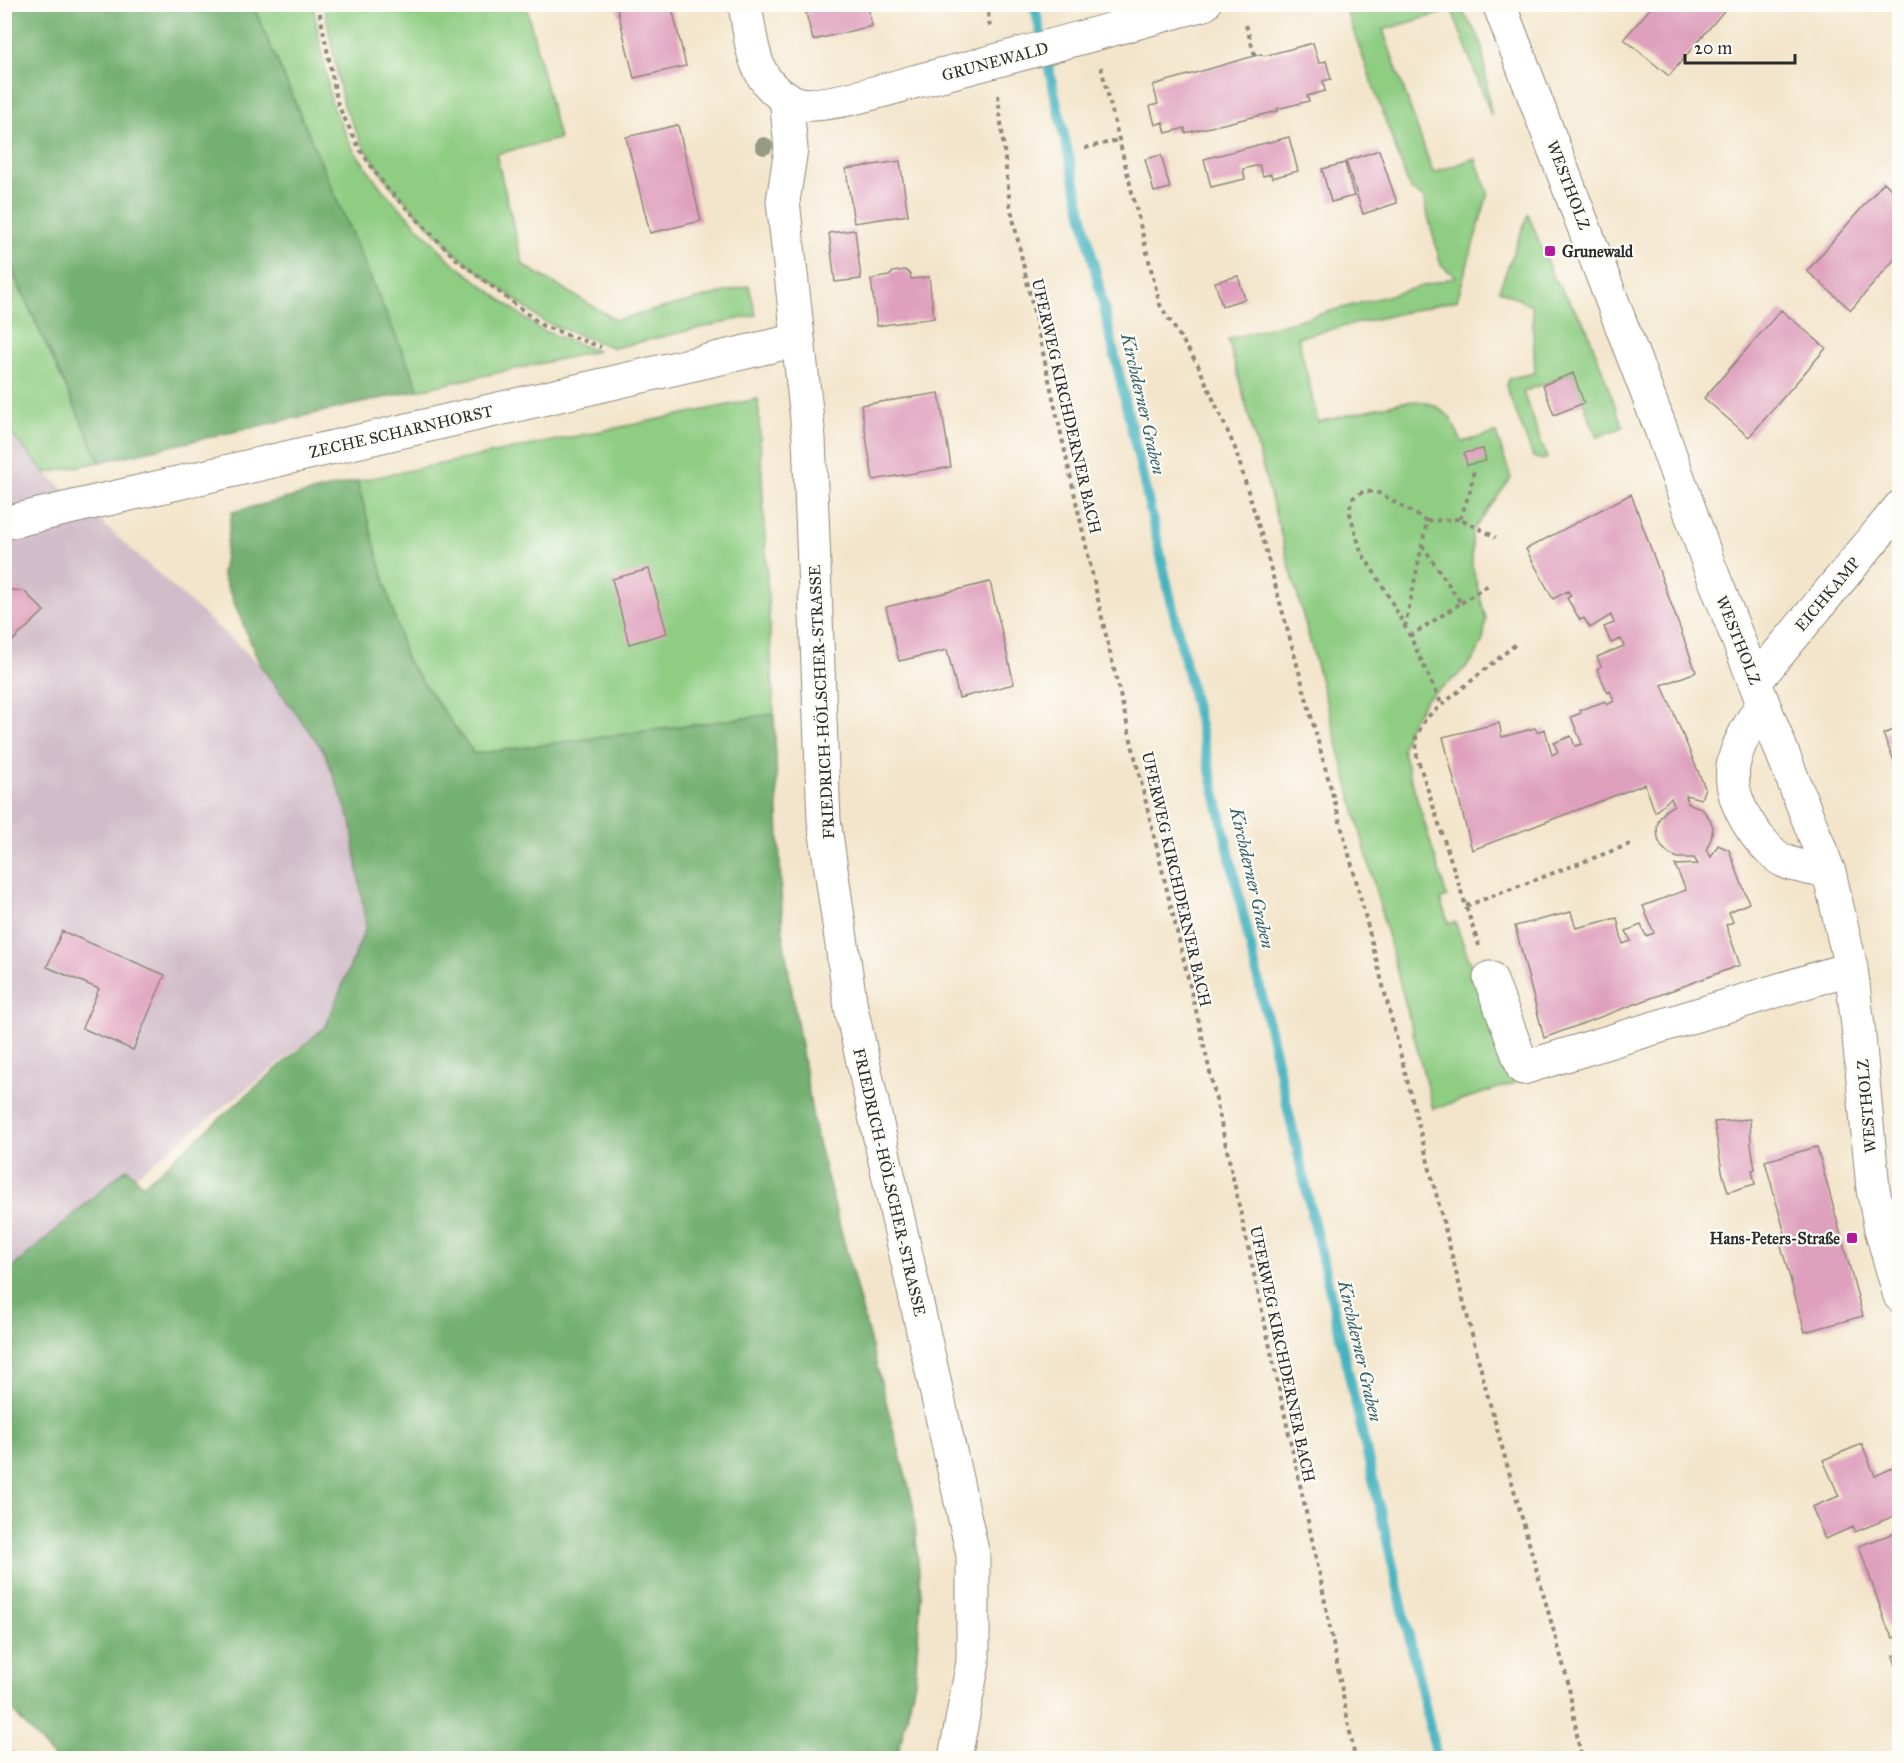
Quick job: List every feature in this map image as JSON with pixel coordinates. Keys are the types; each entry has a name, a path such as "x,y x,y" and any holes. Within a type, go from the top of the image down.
{"street":[{"path":"745,4 754,58 765,82 786,98"},
{"name":"GRUNEWALD","path":"786,98 800,104 834,102 1204,4"},
{"name":"WESTHOLZ","path":"1500,4 1658,421 1709,565 1829,872 1851,968 1858,1026 1886,1187 1881,1229 1899,1296"},
{"name":"FRIEDRICH-HÖLSCHER-STRASSE","path":"786,98 791,149 783,201 809,438 824,820 851,1008 973,1555 973,1662 955,1758"},
{"name":"ZECHE SCHARNHORST","path":"4,523 798,340"},
{"name":"EICHKAMP","path":"1829,872 1782,861 1758,837 1741,812 1731,776 1739,742 1759,692 1899,507"},
{"path":"1490,978 1523,1068 1851,968"}],"path":[{"path":"318,4 338,105 360,150 386,187 454,257 543,326 605,349"},
{"name":"UFERWEG KIRCHDERNER BACH","path":"987,4 1007,58 1000,124 1010,205 1105,628 1207,1059 1320,1576 1355,1758"},
{"path":"1246,25 1255,56"},
{"path":"1100,62 1160,305 1203,375 1235,448 1264,544 1362,903 1488,1397 1568,1682 1581,1758"},
{"path":"1084,148 1119,140"},
{"path":"1460,519 1472,488 1474,469"},
{"path":"1442,705 1410,636 1361,552 1349,510 1353,498 1365,491 1379,493 1427,521 1460,519 1496,537"},
{"path":"1405,627 1427,521"},
{"path":"1422,545 1461,603"},
{"path":"1410,636 1490,584"},
{"path":"1490,978 1417,757 1416,736 1426,718 1516,644"},
{"path":"1466,906 1633,843"},
{"path":"4,1745 16,1758"}],"shaded area":[{"path":"4,427 46,473 260,665 324,751 351,821 366,927 326,1026 142,1171 5,1284"}],"green space":[{"path":"4,5 253,5 419,390 100,462 5,254"},
{"path":"253,5 313,5 332,106 353,149 382,189 451,261 539,329 597,351 419,390"},
{"path":"324,5 526,5 559,139 496,154 523,265 616,320 749,286 756,315 614,348 544,322 456,254 390,185 362,144 343,104"},
{"path":"1367,5 1458,5 1478,35 1482,48 1491,115 1452,10 1383,30 1433,173 1475,158 1488,193 1457,300 1298,337 1318,422 1402,402 1418,401 1434,405 1450,417 1462,442 1496,433 1511,478 1472,532 1472,565 1486,620 1483,640 1474,659 1456,677 1426,699 1408,728 1402,749 1447,897 1440,900 1449,924 1455,922 1515,1083 1433,1109 1228,339 1456,277 1441,265 1423,197 1410,189 1346,10"},
{"path":"1528,214 1553,277 1586,326 1623,427 1597,437 1572,373 1523,392 1547,458 1542,460 1533,457 1506,386 1510,378 1535,373 1532,305 1499,290"},
{"path":"4,254 100,462 46,473 5,427"},
{"path":"758,399 774,714 474,754 406,659 357,481"},
{"path":"357,481 406,659 474,754 774,714 783,937 815,1131 913,1504 921,1595 915,1682 897,1758 54,1758 5,1702 5,1274 127,1168 143,1185 326,1026 366,927 351,821 324,751 260,665 222,574 232,512"}],"building":[{"path":"616,4 671,4 686,66 634,78"},
{"path":"809,4 879,5 868,8 872,26 813,40 806,13 811,12"},
{"path":"1653,5 1729,5 1669,76 1624,39"},
{"path":"1313,43 1319,63 1326,61 1331,79 1323,81 1325,91 1307,96 1309,101 1277,109 1278,111 1185,133 1185,128 1166,133 1163,122 1155,125 1150,106 1158,104 1153,85 1261,54 1264,56"},
{"path":"678,125 701,221 650,233 626,137"},
{"path":"1289,137 1298,171 1272,178 1271,174 1263,176 1259,165 1243,169 1245,179 1211,187 1204,159"},
{"path":"1379,150 1397,203 1363,214 1346,161"},
{"path":"1161,155 1170,188 1154,192 1145,159"},
{"path":"900,161 908,215 854,223 846,169"},
{"path":"1345,163 1354,196 1331,202 1322,169"},
{"path":"1884,182 1899,197 1899,254 1851,310 1807,271"},
{"path":"855,230 861,279 835,282 829,233"},
{"path":"905,270 910,274 911,279 929,277 934,318 877,326 871,279"},
{"path":"1238,276 1245,299 1222,306 1215,282"},
{"path":"1781,310 1826,348 1749,437 1704,398"},
{"path":"1573,373 1584,403 1554,415 1543,385"},
{"path":"939,393 951,467 873,480 861,405"},
{"path":"1483,449 1486,461 1467,465 1464,453"},
{"path":"1631,494 1696,672 1662,685 1705,788 1701,799 1686,795 1687,803 1701,808 1710,819 1713,827 1706,850 1711,857 1718,845 1729,850 1749,903 1729,912 1733,922 1726,925 1740,965 1544,1038 1515,926 1571,912 1576,928 1617,918 1623,944 1631,941 1626,931 1641,925 1646,936 1654,933 1643,906 1686,890 1675,865 1698,864 1694,858 1678,858 1669,854 1662,847 1658,839 1659,819 1666,810 1674,805 1671,798 1655,812 1645,784 1472,850 1443,737 1499,723 1502,737 1535,728 1537,732 1545,729 1552,755 1558,752 1554,743 1571,736 1575,746 1582,744 1571,717 1581,713 1580,710 1606,701 1607,705 1614,701 1597,669 1601,666 1597,657 1624,646 1621,639 1611,643 1604,627 1614,623 1611,615 1590,628 1584,618 1580,620 1567,598 1571,596 1568,591 1553,599 1526,549"},
{"path":"649,569 667,633 629,644 612,579"},
{"path":"990,582 1014,684 959,698 947,650 899,661 886,607"},
{"path":"10,590 24,591 44,611 4,649 4,596"},
{"path":"1899,728 1899,773 1883,734"},
{"path":"62,931 165,975 133,1050 82,1028 99,989 47,967"},
{"path":"1750,1119 1755,1169 1752,1170 1755,1184 1728,1192 1714,1122"},
{"path":"1817,1147 1863,1316 1805,1332 1778,1235 1785,1234 1765,1161"},
{"path":"1862,1444 1875,1476 1899,1465 1899,1514 1855,1532 1853,1527 1825,1539 1812,1507 1839,1496 1823,1460"},
{"path":"1899,1531 1899,1645 1886,1624 1859,1546"},
{"path":"1899,1654 1899,1675 1893,1656"}],"waterway":[{"name":"Kirchderner Graben","path":"1034,4 1437,1758"}],"place":[{"name":"Grunewald","path":"1550,251"},
{"name":"Hans-Peters-Straße","path":"1852,1238"}]}
